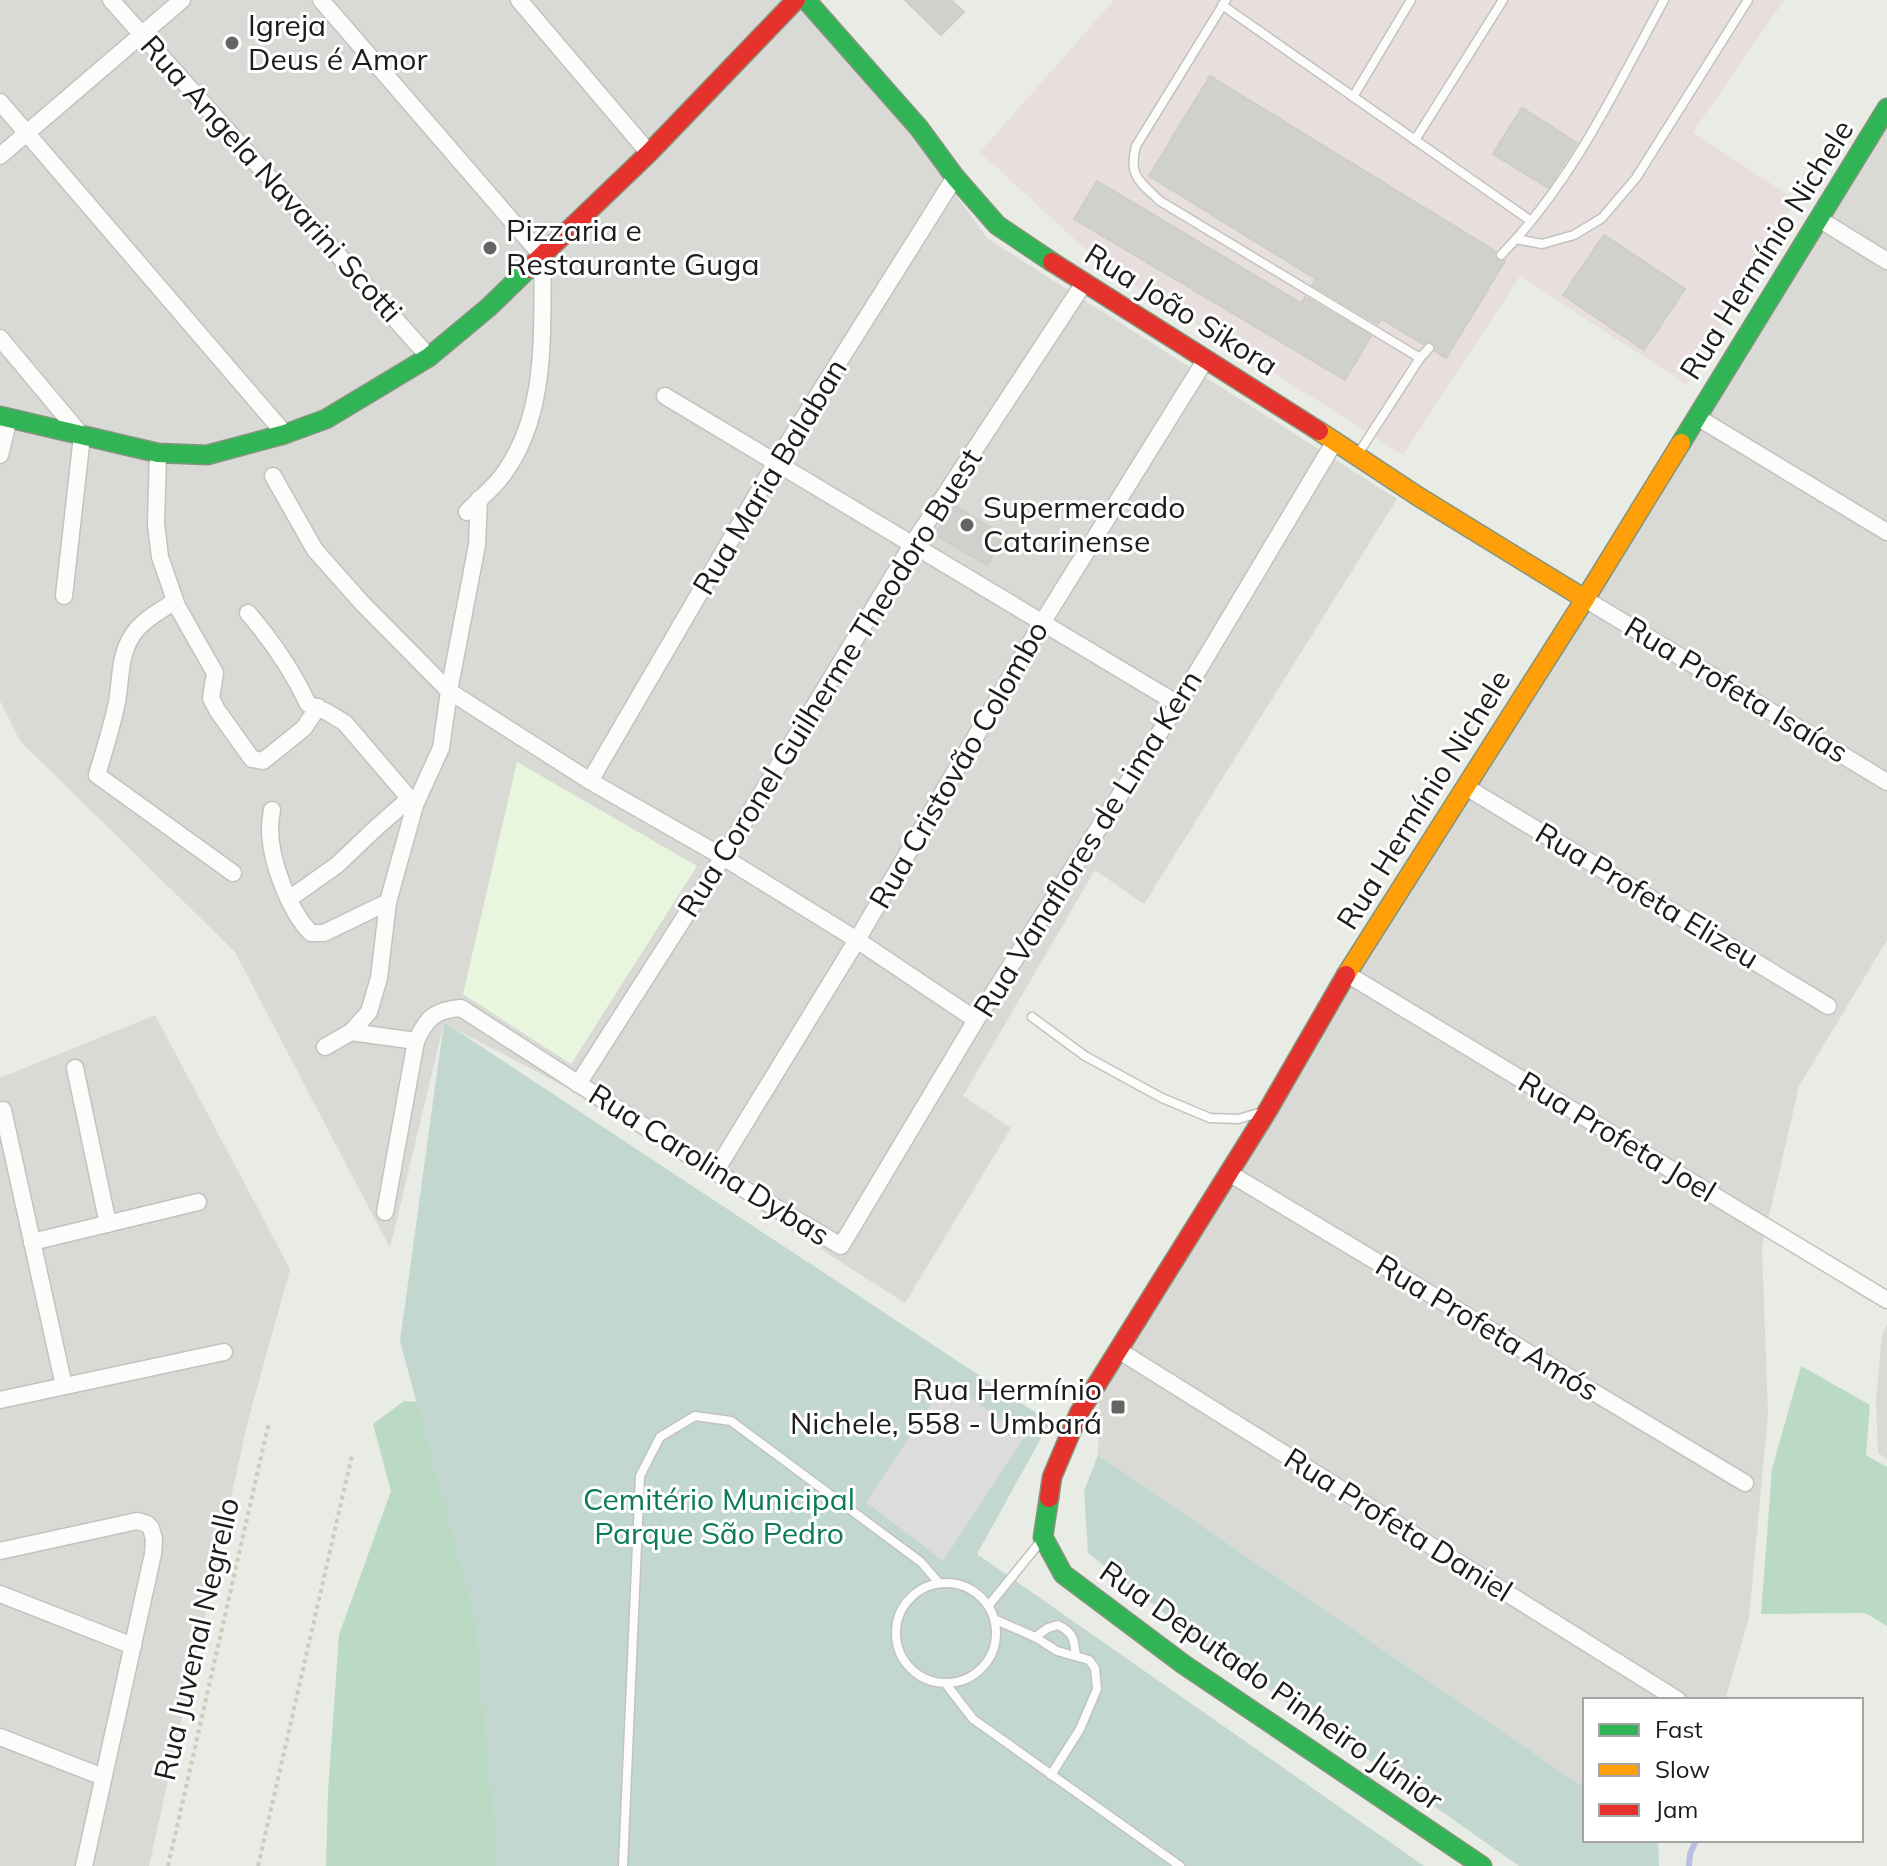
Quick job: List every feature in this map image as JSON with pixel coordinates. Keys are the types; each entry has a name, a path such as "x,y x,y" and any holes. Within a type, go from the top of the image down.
{"street":[{"name":"Rua Angela Navarini Scotti","path":"111,0 429,357"},
{"path":"0,156 182,0"},
{"path":"321,0 543,257 539,380 532,416 520,448 503,476 467,512"},
{"path":"519,0 649,153"},
{"path":"0,455 5,417 158,453 207,455 285,434 326,419 429,357 489,307 649,153 796,0"},
{"name":"Rua João Sikora","path":"806,0 919,128 955,177 997,225 1419,497 1585,599"},
{"path":"0,102 285,434"},
{"name":"Rua Hermínio Nichele","path":"1043,1537 1052,1477 1079,1413 1268,1110 1347,974 1585,599 1887,108"},
{"name":"Rua Maria Balaban","path":"590,781 776,462 955,177"},
{"path":"1819,219 1887,261"},
{"name":"Rua Coronel Guilherme Theodoro Buest","path":"578,1084 723,857 912,545 1084,283"},
{"path":"0,338 82,436 64,596"},
{"name":"Rua Cristovão Colombo","path":"715,1172 857,940 1042,623 1206,359"},
{"path":"665,396 1178,704"},
{"path":"1697,417 1887,532"},
{"name":"Rua Vanaflores de Lima Kern","path":"841,1246 976,1020 1178,704 1335,441"},
{"path":"158,453 156,524 160,557 175,601 215,673 211,698 217,710 252,759 263,761 304,728 318,707"},
{"path":"273,476 315,550 362,603 449,691 590,781 723,857 857,940 976,1020"},
{"path":"325,1047 351,1032 369,1012 379,978 388,902 412,802 441,748 477,545 479,499"},
{"name":"Rua Profeta Isaías","path":"1585,599 1887,782"},
{"path":"175,601 138,628 130,638 119,675 113,720 97,775 233,873"},
{"path":"248,613 275,644 308,704 345,723 412,802"},
{"name":"Rua Profeta Elizeu","path":"1466,787 1828,1006"},
{"path":"289,899 337,865 377,827 412,802"},
{"path":"272,810 269,829 274,862 289,899 311,933 324,933 388,902"},
{"name":"Rua Profeta Joel","path":"1347,974 1887,1300"},
{"name":"Rua Carolina Dybas","path":"416,1041 425,1022 438,1012 461,1008 715,1172 841,1246"},
{"path":"351,1032 416,1041 385,1212"},
{"path":"75,1068 108,1224"},
{"path":"3,1110 64,1386"},
{"name":"Rua Profeta Amós","path":"1229,1173 1745,1483"},
{"path":"32,1242 198,1202"},
{"name":"Rua Profeta Daniel","path":"1118,1350 1675,1698"},
{"path":"0,1400 224,1352"},
{"path":"0,1551 137,1521 147,1524 153,1533 154,1546 84,1866"},
{"name":"Rua Deputado Pinheiro Júnior","path":"1043,1537 1063,1574 1183,1664 1482,1866"},
{"path":"0,1594 133,1646"},
{"path":"0,1737 103,1777"}],"lane":[{"path":"1353,97 1411,0"},
{"path":"1415,140 1503,0"},
{"path":"1501,255 1558,186 1589,137 1664,0"},
{"path":"1516,239 1542,244 1574,235 1602,218 1636,178 1748,0"},
{"path":"1420,358 1160,201 1137,179 1132,162 1136,146 1224,3 1531,221"},
{"path":"1358,455 1429,348"},
{"path":"1032,1017 1085,1056 1162,1098 1210,1118 1238,1119 1268,1110"},
{"path":"623,1866 640,1476 660,1437 695,1416 731,1421 921,1562 939,1583"},
{"path":"989,1605 1043,1537"},
{"path":"954,1583 967,1587 989,1605 996,1620 996,1640 987,1664 976,1675 962,1682 930,1682 915,1673 904,1661 897,1645 896,1628 900,1612 910,1598 923,1588 954,1583"},
{"path":"996,1620 1035,1637 1057,1651 1089,1660 1095,1668 1097,1689 1080,1729 1051,1775"},
{"path":"1035,1637 1058,1625 1069,1630 1076,1656"},
{"path":"946,1684 973,1719 1180,1866"}],"path":[{"name":"Rua Juvenal Negrello","path":"168,1866 269,1422"},
{"path":"258,1866 352,1455"}],"shaded area":[{"path":"0,0 800,2 912,135 988,239 1397,499 1144,904 1095,870 963,1096 1011,1128 905,1303 573,1091 444,1023 390,1248 235,952 20,741 0,701"},
{"path":"1114,0 1784,0 1693,132 1796,200 1687,385 1520,276 1403,455 1099,262 980,152"},
{"path":"1887,128 1887,940 1799,1086 1762,1247 1768,1414 1749,1618 1726,1698 1583,1698 1583,1787 1098,1455 1099,1401 1361,964"},
{"path":"517,762 697,866 571,1064 463,994"},
{"path":"155,1015 290,1269 248,1421 149,1866 0,1866 0,1078"},
{"path":"1887,1325 1887,1459 1878,1453 1876,1400 1882,1335"},
{"path":"1801,1366 1870,1405 1866,1455 1887,1467 1887,1626 1865,1613 1761,1614 1772,1469"},
{"path":"947,1381 1024,1437 943,1561 866,1502"},
{"path":"404,1401 456,1404 516,1866 326,1866 339,1635 391,1491 373,1424"}],"green space":[{"name":"Cemitério Municipal Parque São Pedro","path":"444,1022 1050,1422 977,1554 1424,1866 498,1866 474,1616 400,1341"},
{"path":"1098,1455 1583,1787 1583,1842 1658,1842 1659,1866 1519,1866 1189,1633 1088,1553 1084,1491"}],"building":[{"path":"905,0 951,0 964,12 941,35"},
{"path":"1210,76 1495,251 1497,261 1505,261 1446,358 1435,351 1433,342 1423,344 1381,319 1378,324 1312,285 1316,279 1149,176"},
{"path":"1522,108 1577,143 1548,188 1493,154"},
{"path":"1097,181 1301,303 1305,297 1371,336 1345,380 1074,219"},
{"path":"1604,235 1685,289 1644,350 1563,295"},
{"path":"954,505 1004,536 987,565 935,535"}],"waterway":[{"path":"1689,1866 1695,1842"}],"traffic: fast":[{"path":"806,0 919,128 955,177 997,225 1052,262"},
{"path":"1681,443 1887,108"},
{"path":"0,416 158,453 207,455 285,434 326,419 429,357 489,307 528,269"},
{"path":"1049,1498 1043,1537 1063,1574 1183,1664 1482,1866"}],"traffic: slow":[{"path":"1319,431 1419,497 1585,599"},
{"path":"1346,975 1681,443"}],"traffic: jam":[{"path":"528,269 649,153 796,0"},
{"path":"1052,262 1319,431"},
{"path":"1049,1498 1052,1477 1079,1413 1268,1110 1346,975"}],"place":[{"name":"Igreja Deus é Amor","path":"232,43"},
{"name":"Pizzaria e Restaurante Guga","path":"490,248"},
{"name":"Supermercado Catarinense","path":"967,525"},
{"name":"Rua Hermínio Nichele, 558 - Umbará","path":"1118,1407"}]}
